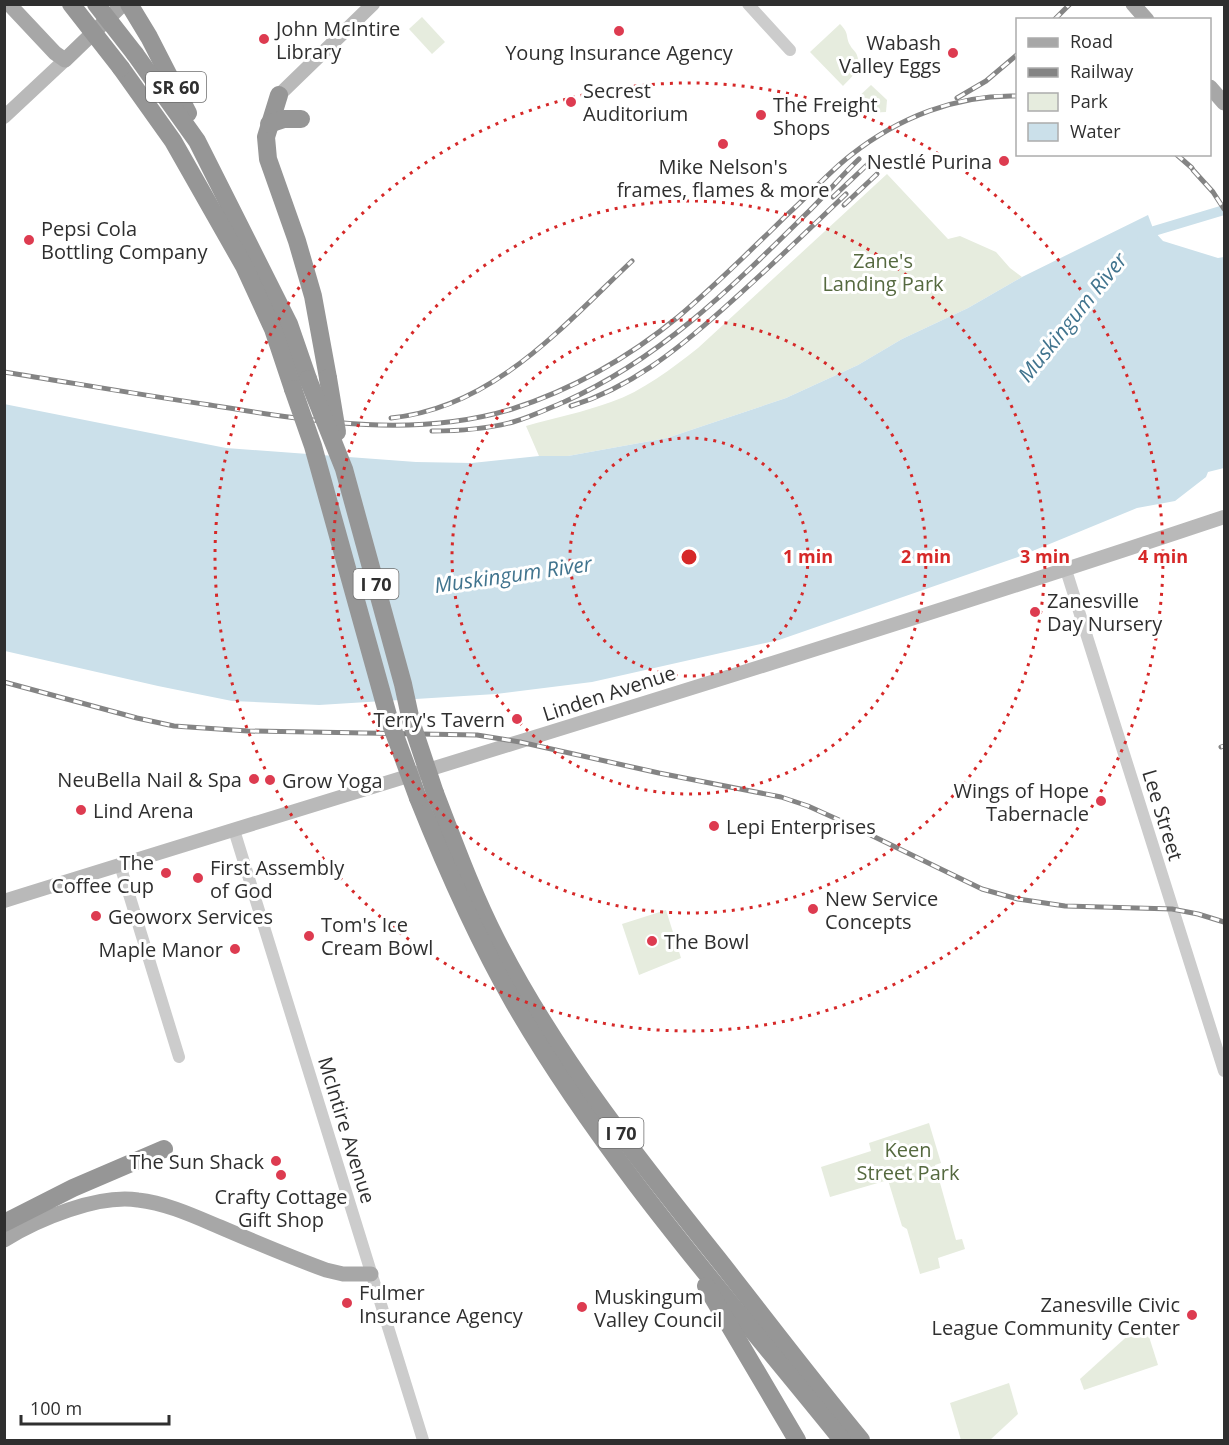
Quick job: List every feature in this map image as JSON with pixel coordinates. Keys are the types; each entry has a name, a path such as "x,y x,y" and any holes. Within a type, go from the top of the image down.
{"highway":[{"name":"I 70","path":"72,4 173,141 244,266 273,329 313,446 389,719 496,939 540,1016 579,1076 660,1186 861,1440"},
{"name":"I 70","path":"96,4 197,141 289,324 344,469 400,673 427,795 449,875 480,940 514,1004 613,1154 842,1440"},
{"name":"SR 60","path":"129,4 149,36 191,118 197,141"},
{"path":"279,95 266,137 268,159 297,241 313,296 344,469"},
{"path":"269,124 301,119"},
{"path":"4,1223 73,1188 164,1149"},
{"path":"675,1232 796,1440"}],"main road":[{"path":"9,4 55,53 65,60"},
{"path":"4,117 123,4"},
{"path":"279,95 373,4"},
{"path":"1133,4 1145,18"},
{"path":"1211,89 1224,103"},
{"name":"Linden Avenue","path":"4,902 1066,570 1224,517"},
{"path":"4,1240 66,1211 94,1204 137,1199 187,1214 326,1270 343,1274 371,1274"}],"street":[{"path":"748,4 790,50"},
{"name":"Lee Street","path":"1066,570 1224,1071"},
{"name":"McIntire Avenue","path":"234,830 423,1440"},
{"path":"120,865 178,1057"}],"green space":[{"path":"422,17 445,42 432,54 409,29"},
{"path":"840,24 858,58 855,71 843,86 810,52"},
{"path":"871,85 887,100 886,112 866,113 854,101"},
{"name":"Zane's Landing Park","path":"887,174 948,239 960,236 996,252 1010,268 1022,277 968,308 902,339 858,365 786,398 667,438 568,456 539,456 526,426 611,402 645,386 667,371 698,348"},
{"name":"The Bowl","path":"666,910 681,958 639,975 622,924"},
{"name":"Keen Street Park","path":"929,1123 941,1163 935,1165 956,1240 962,1239 965,1249 938,1258 940,1268 920,1274 907,1229 902,1226 888,1180 830,1197 821,1167 871,1151 869,1143"},
{"path":"1144,1321 1158,1365 1084,1390 1080,1379"},
{"path":"1009,1383 1018,1414 990,1440 961,1440 950,1403"}],"water":[{"path":"1148,215 1154,231 1163,241 1218,258 1224,257 1224,468 1208,472 1206,477 1175,501 1137,508 1018,557 779,640 592,682 496,694 319,705 232,701 5,651 4,404 226,448 416,462 472,463 539,456 568,456 667,438 786,398 858,365 902,339 968,308 1022,277"}],"waterway":[{"name":"Muskingum River","path":"1142,237 1154,231 1224,210"}],"railway":[{"path":"1056,18 1070,4"},
{"path":"957,98 986,81 1016,56"},
{"path":"4,372 285,417 361,424 437,423 475,418 512,409 579,382 620,359 659,332 721,279 827,176 869,142 888,130 929,111 951,104 995,96 1016,96"},
{"path":"1178,156 1192,168"},
{"path":"432,431 483,428 520,420 599,385 632,365 693,320 722,295 859,159"},
{"path":"833,197 868,164"},
{"path":"1193,170 1213,192 1224,209"},
{"path":"844,205 877,174"},
{"path":"571,406 613,389 670,353 739,295 846,194"},
{"path":"391,418 428,411 462,399 494,381 552,337 632,261"},
{"path":"4,682 174,726 248,731 477,735 520,742 781,797 808,806 850,825 982,889 1018,899 1065,906 1172,909 1224,922"}],"place":[{"name":"Young Insurance Agency","path":"619,31"},
{"name":"John McIntire Library","path":"264,39"},
{"name":"Wabash Valley Eggs","path":"953,53"},
{"name":"Secrest Auditorium","path":"571,102"},
{"name":"The Freight Shops","path":"761,115"},
{"name":"Mike Nelson's frames, flames & more","path":"723,144"},
{"name":"Nestlé Purina","path":"1004,161"},
{"name":"Pepsi Cola Bottling Company","path":"29,240"},
{"name":"Zanesville Day Nursery","path":"1035,612"},
{"name":"Terry's Tavern","path":"517,719"},
{"name":"NeuBella Nail & Spa","path":"254,779"},
{"name":"Grow Yoga","path":"270,780"},
{"name":"Wings of Hope Tabernacle","path":"1101,801"},
{"name":"Lind Arena","path":"81,810"},
{"name":"Lepi Enterprises","path":"714,826"},
{"name":"The Coffee Cup","path":"166,873"},
{"name":"First Assembly of God","path":"198,878"},
{"name":"New Service Concepts","path":"813,909"},
{"name":"Geoworx Services","path":"96,916"},
{"name":"Tom's Ice Cream Bowl","path":"309,936"},
{"name":"The Bowl","path":"652,941"},
{"name":"Maple Manor","path":"235,949"},
{"name":"The Sun Shack","path":"276,1161"},
{"name":"Crafty Cottage Gift Shop","path":"281,1175"},
{"name":"Fulmer Insurance Agency","path":"347,1303"},
{"name":"Muskingum Valley Council","path":"582,1307"},
{"name":"Zanesville Civic League Community Center","path":"1192,1315"}]}
